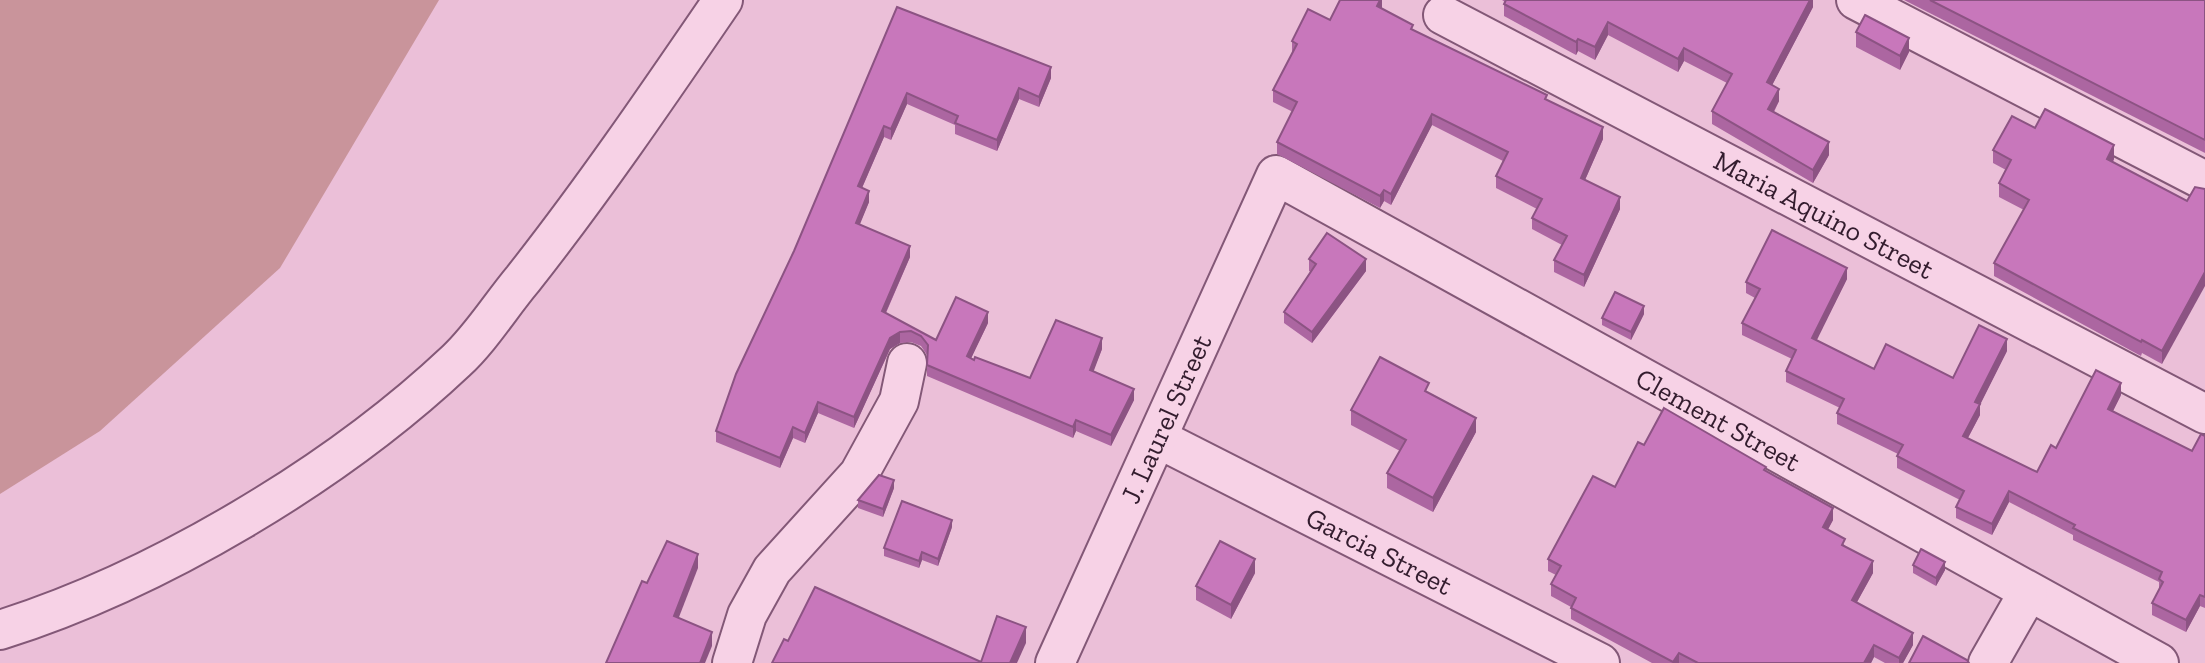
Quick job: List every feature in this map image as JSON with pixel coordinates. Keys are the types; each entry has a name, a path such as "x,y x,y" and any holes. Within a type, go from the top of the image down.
{"street":[{"path":"0,630 108,589 213,534 328,466 458,360 593,191 723,0"},
{"path":"1856,0 2205,181"},
{"name":"Maria Aquino Street","path":"1443,15 2205,414"},
{"name":"J. Laurel Street","path":"1055,663 1159,439 1276,175"},
{"name":"Clement Street","path":"1276,175 1972,558 2028,593 2160,663"},
{"path":"733,663 747,615 772,570 859,474 899,401 907,363"},
{"name":"Garcia Street","path":"1159,439 1600,663"},
{"path":"1987,663 2028,593"}],"shaded area":[{"path":"0,0 439,0 280,268 100,431 0,494"}],"building":[{"path":"1340,0 1380,0 1377,6 1413,25 1411,29 1547,95 1545,99 1603,127 1581,178 1620,197 1584,275 1554,260 1567,236 1532,218 1542,199 1496,176 1508,152 1432,114 1391,194 1384,190 1380,196 1277,142 1297,102 1273,90 1297,44 1292,41 1308,9 1330,20"},
{"path":"1506,0 1810,0 1767,82 1779,89 1768,109 1829,142 1813,170 1712,111 1732,74 1684,48 1678,59 1608,22 1595,47 1578,39 1576,42 1504,4"},
{"path":"1930,0 2205,0 2205,140"},
{"path":"897,7 1051,67 1039,97 1019,88 997,140 955,123 958,116 907,93 891,129 884,126 858,186 869,191 856,223 910,246 882,311 936,340 956,297 988,312 967,356 1030,378 1056,320 1102,338 1090,370 1134,389 1111,435 1076,420 1073,427 927,365 928,345 921,336 911,331 900,332 890,338 854,417 818,402 805,433 793,427 780,458 716,431 736,374 794,251"},
{"path":"1865,15 1909,38 1900,56 1856,32"},
{"path":"2045,109 2114,145 2107,159 2187,201 2195,187 2205,189 2205,272 2162,351 1994,263 2029,200 1999,183 2011,160 1993,150 2012,116 2035,128"},
{"path":"1772,230 1847,268 1812,338 1874,369 1886,344 1953,378 1979,325 2007,339 1975,402 1980,404 1963,436 2037,472 2051,445 2056,448 2096,370 2121,383 2108,409 2192,451 2201,434 2205,436 2205,597 2200,595 2186,620 2152,603 2163,582 2159,579 2162,572 2073,528 2075,525 2009,491 1992,524 1956,507 1964,491 1897,456 1903,445 1837,413 1844,399 1786,371 1796,350 1742,323 1760,289 1746,282"},
{"path":"1327,233 1366,259 1312,332 1284,312 1316,264 1309,259"},
{"path":"1615,292 1644,306 1631,332 1602,318"},
{"path":"1380,357 1429,383 1425,391 1476,418 1433,498 1387,473 1406,440 1351,410"},
{"path":"1664,408 1766,467 1764,470 1833,508 1823,527 1845,539 1842,545 1873,561 1852,600 1913,633 1899,658 1874,645 1864,663 1698,663 1679,653 1673,662 1571,608 1576,598 1551,584 1561,566 1548,559 1593,476 1615,487 1638,442 1644,445"},
{"path":"879,475 894,480 883,509 858,500"},
{"path":"902,501 952,520 938,559 922,552 919,561 884,548"},
{"path":"667,541 698,554 674,616 712,632 700,663 606,663 642,581 647,583"},
{"path":"1220,541 1255,559 1231,605 1196,586"},
{"path":"1921,549 1945,562 1936,578 1913,565"},
{"path":"815,587 981,662 997,616 1026,627 1010,663 772,663 784,639 788,641"},
{"path":"1923,636 1967,660 1969,663 1909,663"}]}
